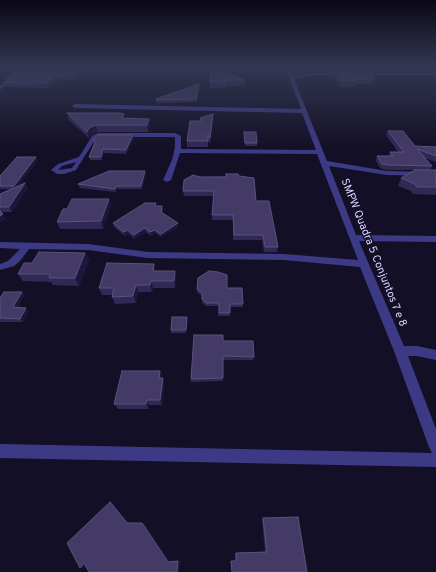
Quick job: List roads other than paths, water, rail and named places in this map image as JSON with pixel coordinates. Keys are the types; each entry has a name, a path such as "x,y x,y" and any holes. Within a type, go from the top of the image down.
{"street":[{"name":"SMPW Quadra 5 Conjuntos 7 e 8","path":"297,94 353,238 400,351 436,447"},
{"path":"75,106 304,111"},
{"path":"80,160 94,137 100,134 175,135 178,136 175,160 167,180"},
{"path":"176,151 319,152"},
{"path":"324,163 387,173 436,174"},
{"path":"353,238 436,239"},
{"path":"0,245 88,247 148,256 284,257 364,264"},
{"path":"0,267 11,264 27,246"},
{"path":"400,351 417,351 436,355"},
{"path":"0,451 436,460"}]}
